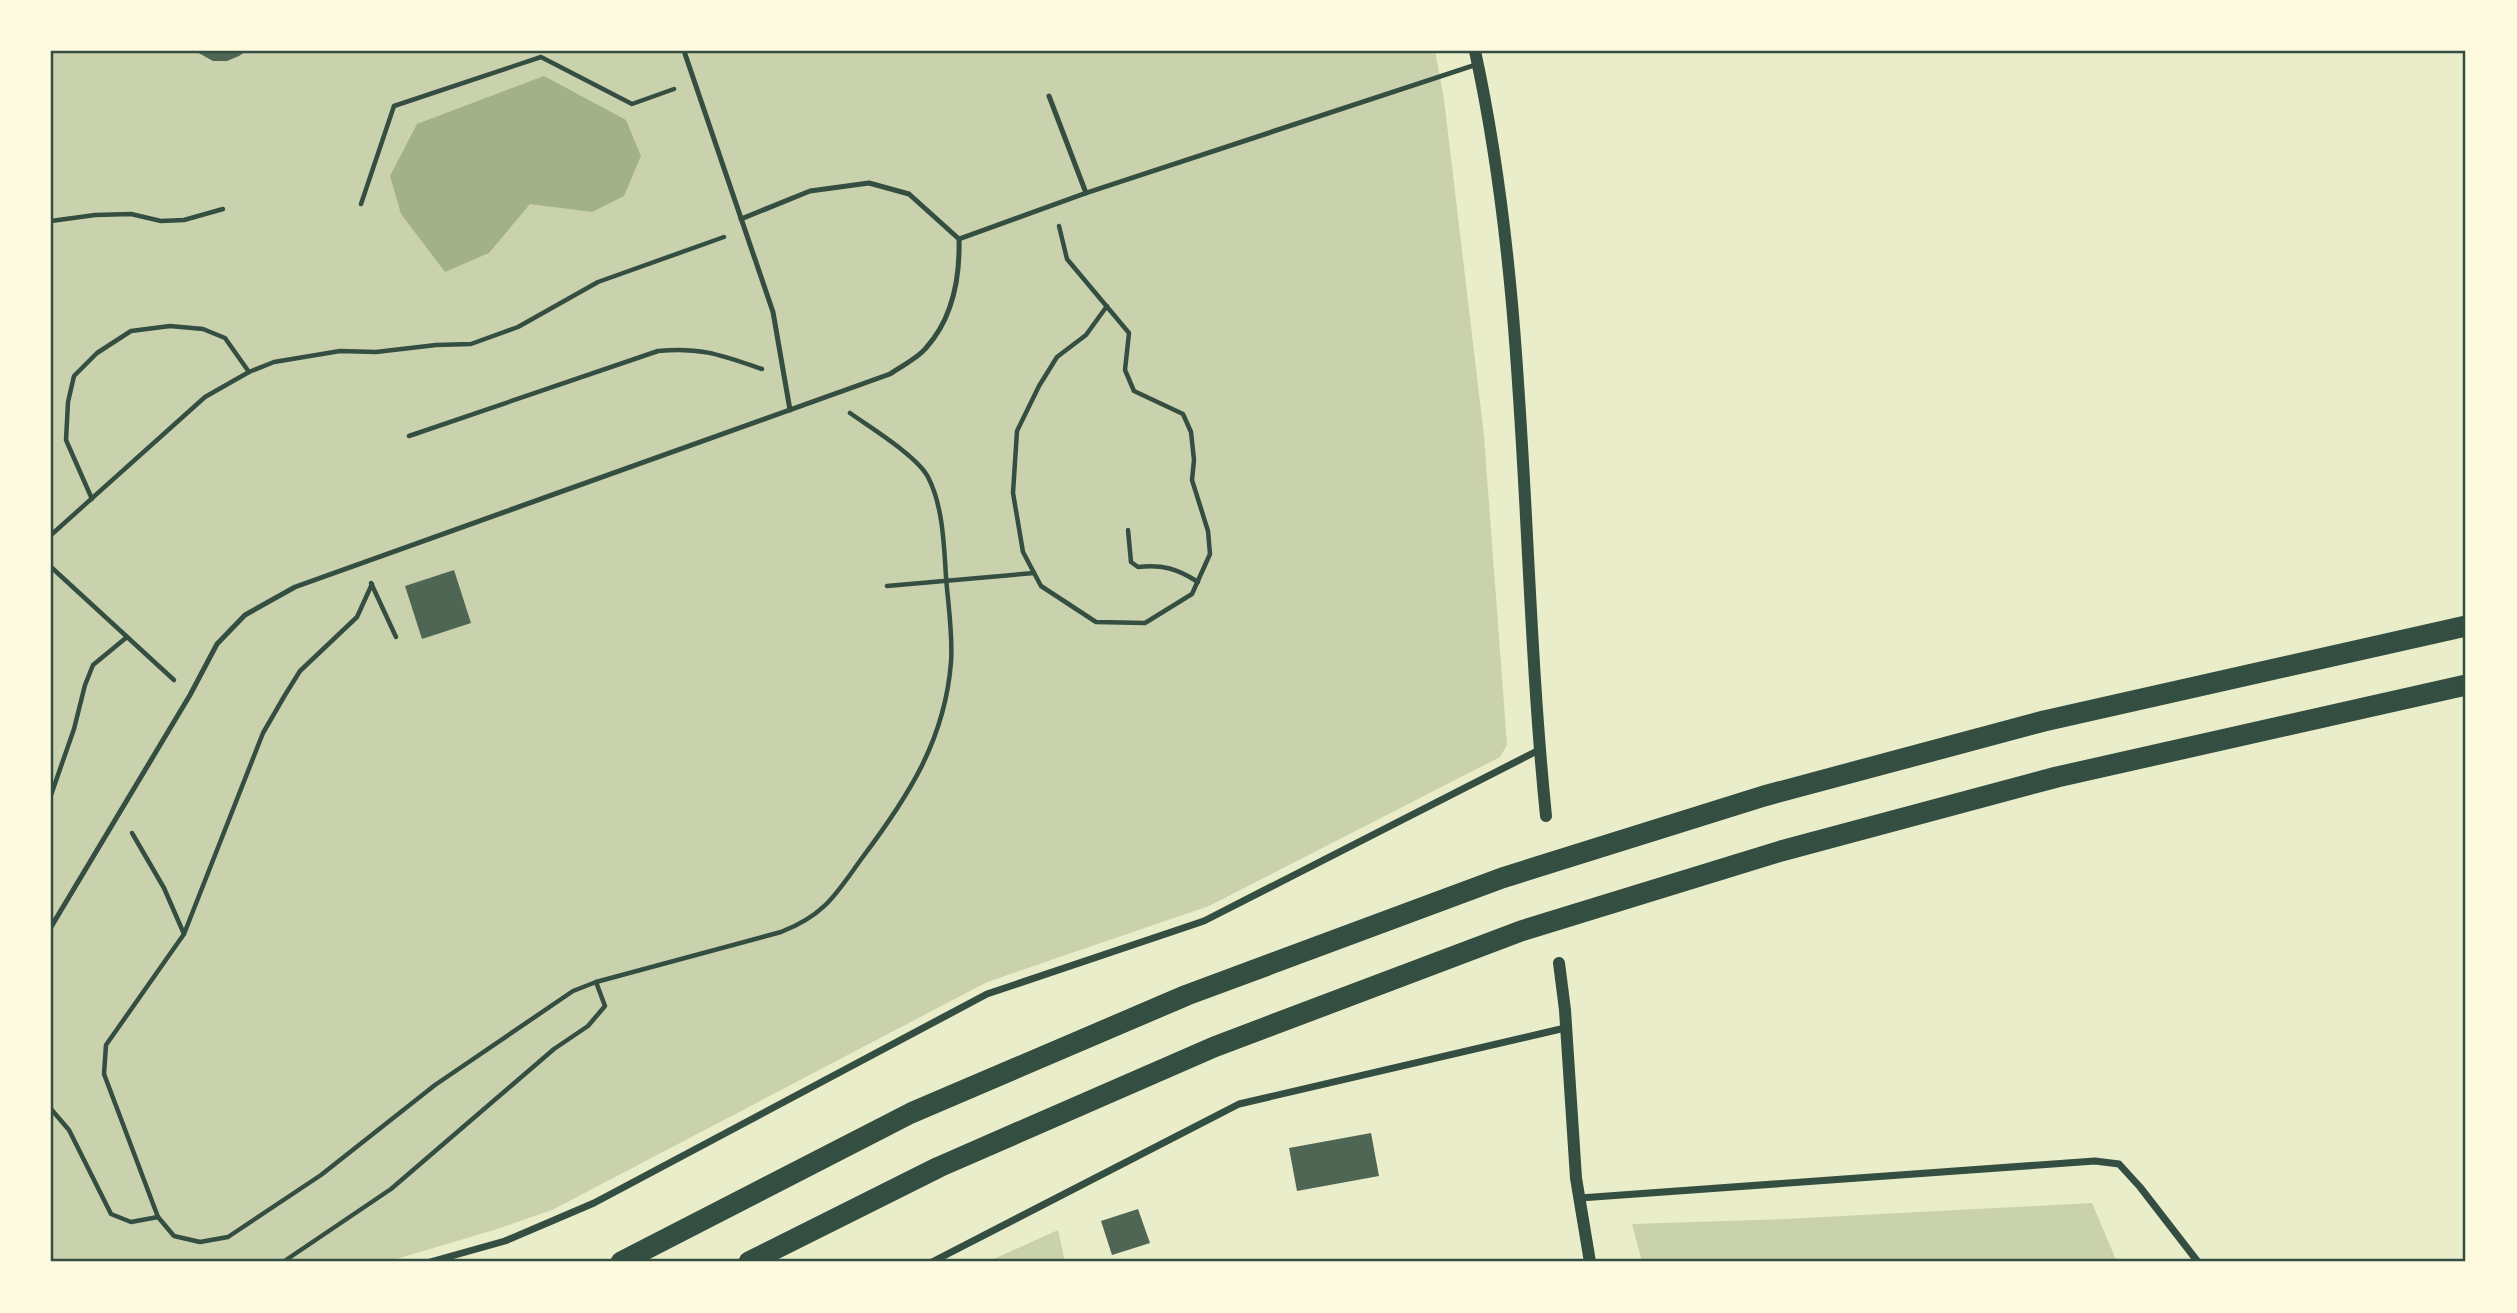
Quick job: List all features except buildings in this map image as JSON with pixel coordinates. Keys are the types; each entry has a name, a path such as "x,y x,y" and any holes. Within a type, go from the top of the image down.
{"highway":[{"path":"621,1262 911,1113 1187,995 1502,878 1764,796 2044,721 2466,626"},
{"path":"750,1262 939,1167 1214,1047 1521,932 1781,851 2057,777 2466,685"}],"street":[{"path":"1476,57 1507,240 1519,376 1539,750 1546,816"},
{"path":"430,1262 505,1241 594,1203 987,994 1204,922 1539,750"},
{"path":"1559,962 1580,1199 1590,1262"},
{"path":"932,1262 1239,1104 1565,1028"},
{"path":"1580,1199 2095,1161 2119,1164 2198,1262"}],"lane":[{"path":"684,51 773,312 790,410"},
{"path":"959,239 1476,57"},
{"path":"1049,96 1086,193"},
{"path":"51,927 190,695 217,644 245,615 295,587 890,374 925,350 945,321 960,270 959,239 909,194 869,183 810,191 741,219"}],"path":[{"path":"361,204 394,106 541,57 632,104 694,82"},
{"path":"1054,205 1067,259 1107,306 1129,333 1125,370 1134,391 1183,414 1191,432 1194,460 1192,481 1208,531 1210,554 1192,594 1145,623 1096,622 1041,586 1023,552 1013,493 1017,431 1039,386 1057,357 1086,335 1107,306"},
{"path":"51,221 95,215 131,214 161,221 184,220 223,209"},
{"path":"51,535 205,397 249,372 274,362 340,351 376,352 471,344 517,327 598,282 745,229"},
{"path":"92,499 66,440 68,402 74,376 97,353 131,331 170,326 203,329 225,338 249,372"},
{"path":"409,436 658,351 685,349 716,353 760,369 784,373"},
{"path":"372,584 356,617 300,671 263,733 184,934 106,1045 104,1074 158,1217 174,1236 200,1242 228,1237 321,1175 435,1085 573,991 596,982 781,932 799,925 827,906 915,782 934,738 947,691 951,659 947,582 938,506 927,475 903,451 827,396"},
{"path":"1128,530 1131,562 1138,567 1154,565 1180,570 1198,582"},
{"path":"365,562 396,637"},
{"path":"51,567 190,695"},
{"path":"887,586 1034,573"},
{"path":"51,795 93,665 127,637"},
{"path":"115,820 131,833 164,888 184,934"},
{"path":"283,1262 391,1189 555,1049 587,1026 605,1006 596,982"},
{"path":"51,1109 69,1130 111,1214 131,1222 158,1217"}],"shaded area":[{"path":"51,51 1435,51 1444,99 1484,436 1507,745 1500,757 1209,906 987,982 552,1210 386,1262 51,1262"},
{"path":"544,76 626,120 641,156 624,196 592,212 530,204 489,253 445,272 401,214 390,176 417,124"},
{"path":"2092,1203 2117,1262 1642,1262 1632,1224 1785,1219"},
{"path":"1058,1230 1065,1262 987,1262"}]}
